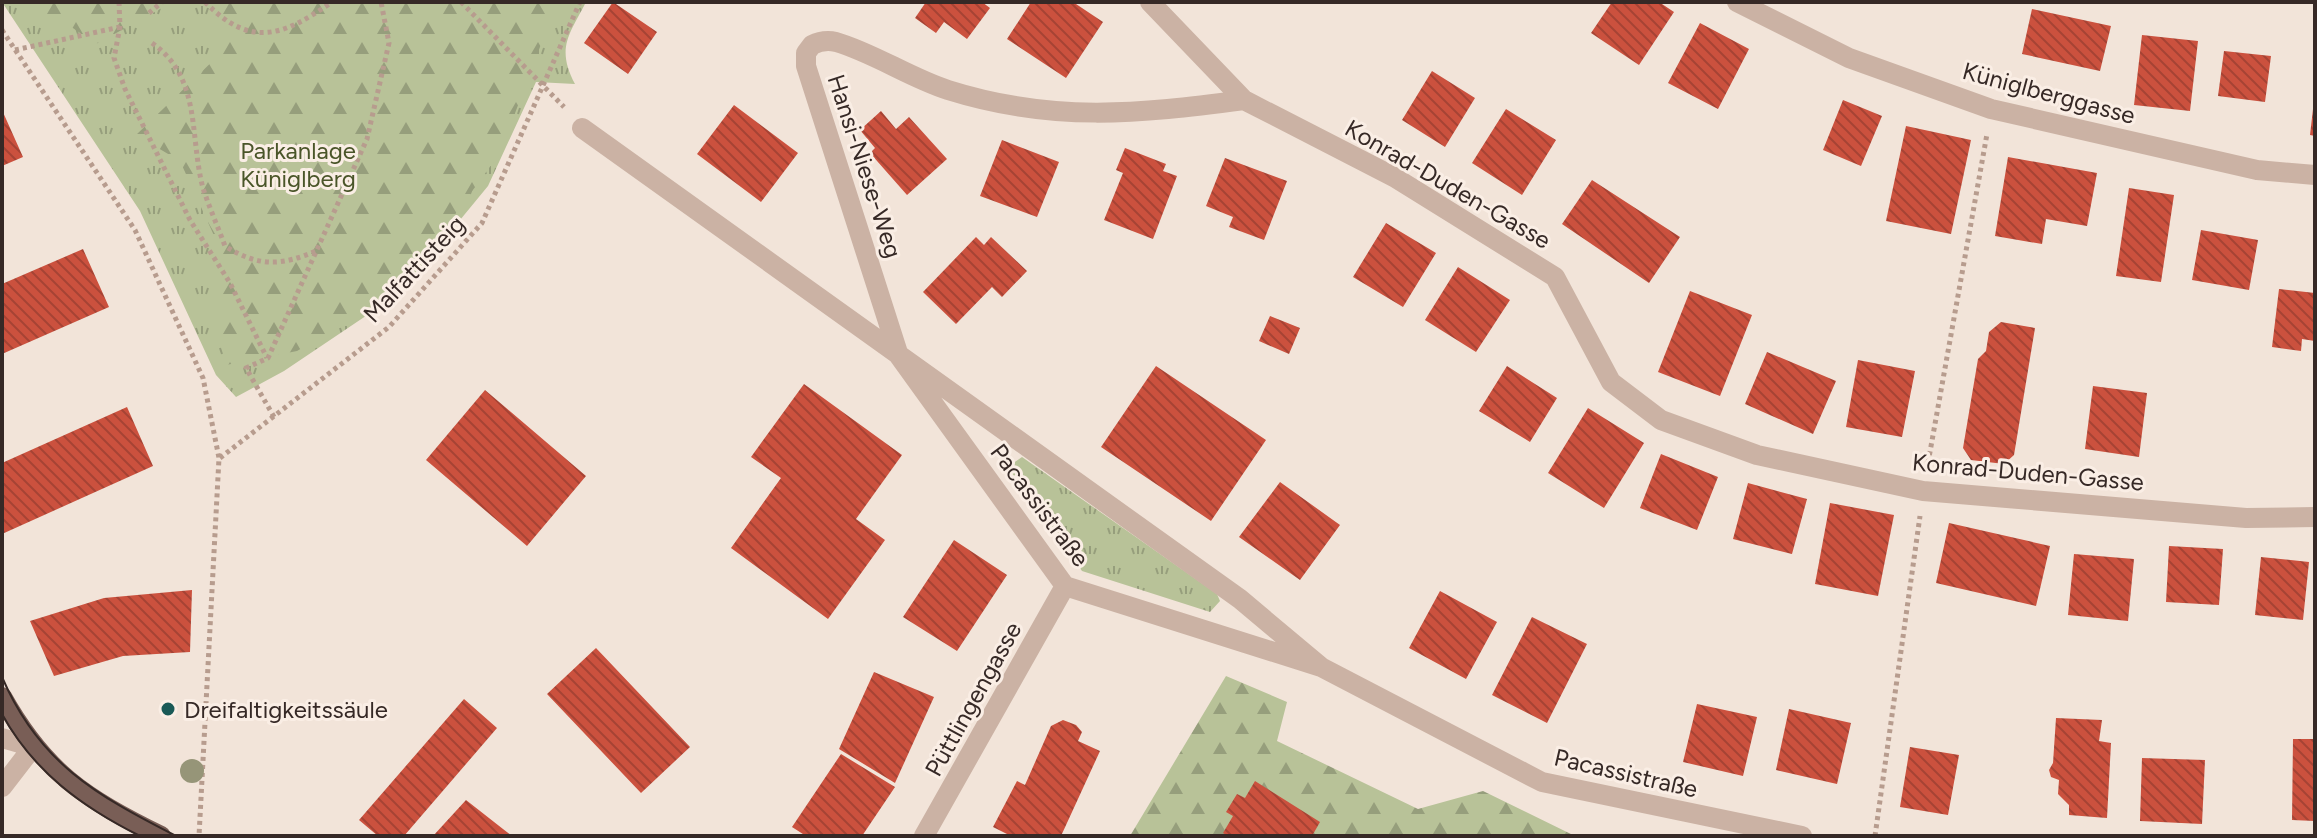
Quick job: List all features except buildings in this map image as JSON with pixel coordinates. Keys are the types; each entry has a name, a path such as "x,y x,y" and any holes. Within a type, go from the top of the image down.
{"main road":[{"path":"2,697 33,747 77,790 161,836"}],"street":[{"path":"1150,2 1244,100"},
{"name":"Küniglberggasse","path":"1737,2 1849,58 1991,109 2257,170 2315,175"},
{"name":"Hansi-Niese-Weg","path":"899,356 812,88 806,53 812,45 835,42 941,88 991,104 1054,113 1126,113 1244,100"},
{"name":"Konrad-Duden-Gasse","path":"1244,100 1394,177 1555,277 1611,382 1661,420 1757,455 1923,491 2246,518 2315,517"},
{"name":"Pacassistraße","path":"582,128 1240,599 1321,667"},
{"name":"Pacassistraße","path":"899,356 1065,586 1321,667 1542,782 1802,836"},
{"name":"Püttlingengasse","path":"924,836 1065,586"},
{"path":"2,738 33,747 2,787"}],"path":[{"path":"119,2 120,27 114,58 125,89 190,220 230,283 268,358"},
{"path":"149,13 162,2"},
{"path":"205,2 225,20 248,32 264,35 287,28 332,2"},
{"path":"274,417 246,368 268,358 367,139 389,43 381,2"},
{"path":"461,2 543,82 582,128"},
{"name":"Malfattisteig","path":"219,458 389,327 482,223 580,2"},
{"path":"15,50 120,27"},
{"path":"2,30 135,230 203,378 219,458 199,836"},
{"path":"152,43 178,70 191,98 192,135 204,189 225,246 263,264 289,263 317,250"}],"green space":[{"name":"Parkanlage Küniglberg","path":"2,2 586,2 567,42 566,61 575,84 536,82 488,186 400,293 284,371 236,397 216,375 140,211"},
{"path":"13,2 173,2 96,44 70,26"},
{"name":"Parkanlage Küniglberg","path":"219,2 564,2 543,39 500,153 399,291 297,351 226,365 211,294 222,253 180,161 136,135 219,55"},
{"path":"1022,457 1217,594 1220,601 1210,612 1082,571 1012,473 1012,464"},
{"path":"1226,676 1287,702 1277,741 1418,809 1483,791 1575,836 1130,836"}],"tram line":[{"path":"2,677 17,707 52,754 120,806 176,836"},
{"path":"2,714 28,753 61,786 98,813 140,836"}],"place":[{"name":"Dreifaltigkeitssäule","path":"168,709"}]}
